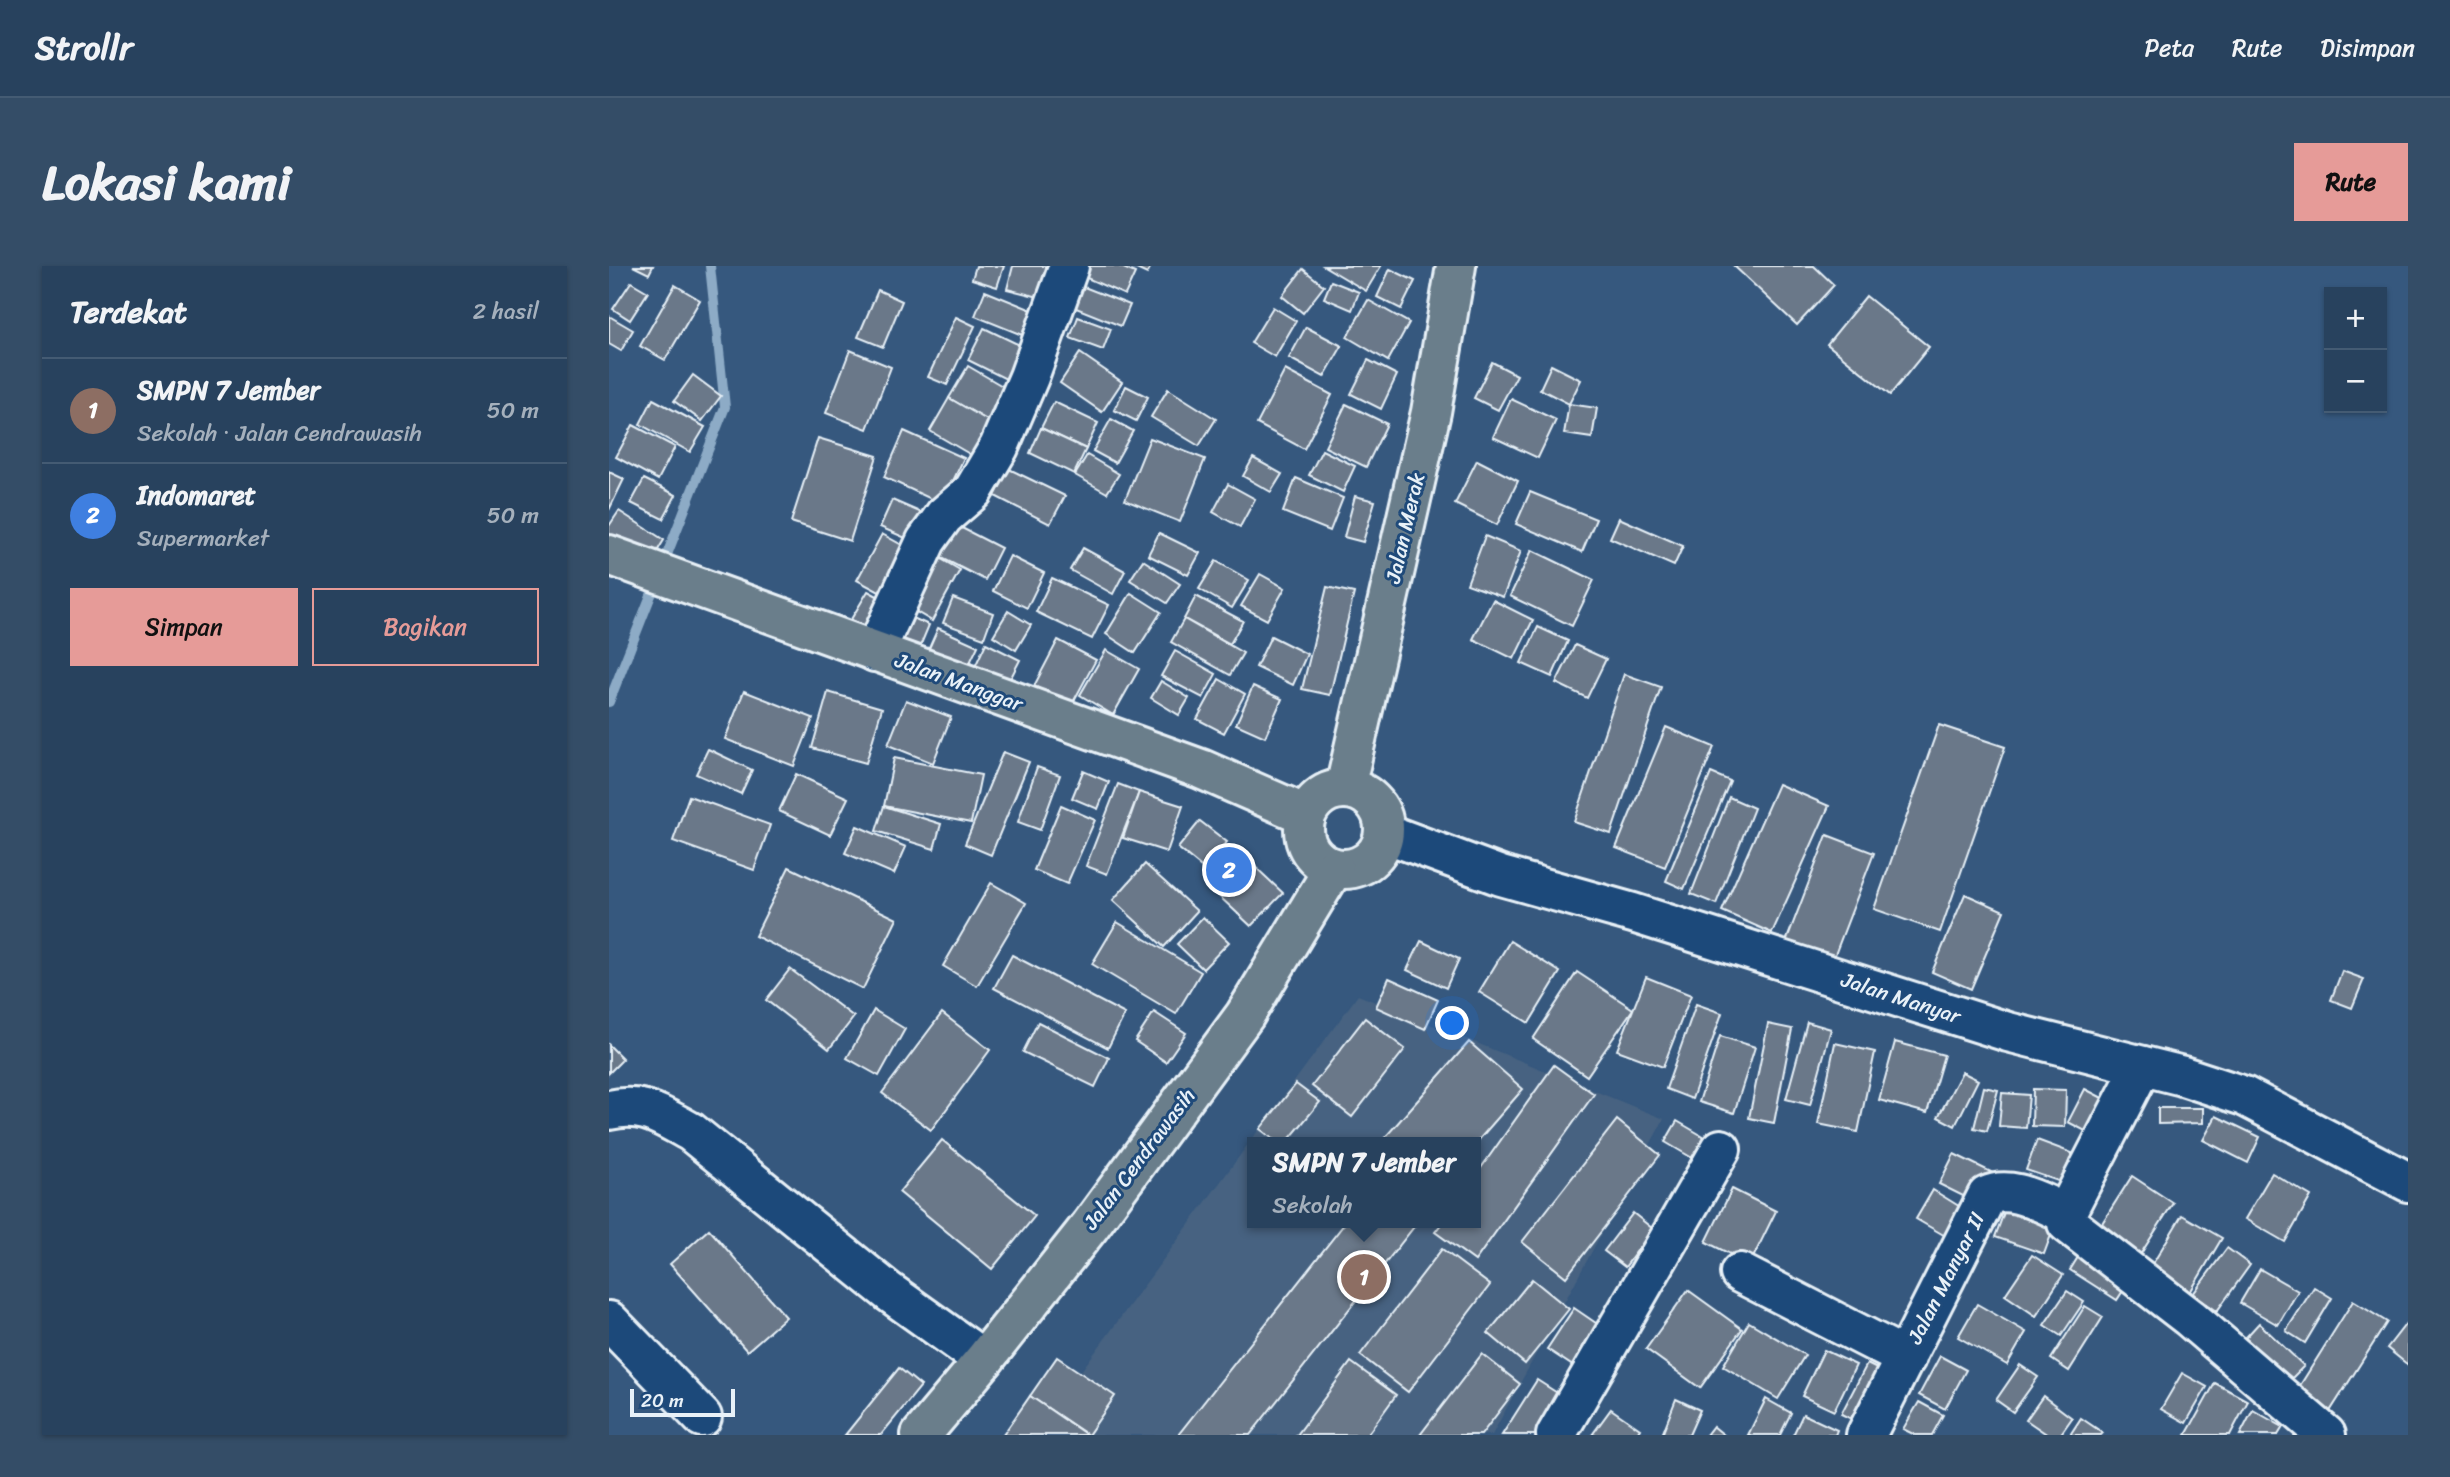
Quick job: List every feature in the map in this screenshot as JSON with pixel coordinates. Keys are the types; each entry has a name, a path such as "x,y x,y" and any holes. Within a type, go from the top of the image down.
{"main road":[{"name":"Jalan Merak","path":"1345,788 1431,412 1456,266"},
{"name":"Jalan Manggar","path":"609,555 1201,769 1306,815"},
{"path":"1345,788 1359,790 1379,807 1385,833 1379,849 1367,862 1351,869 1334,868 1312,853 1306,841 1306,815 1321,795 1345,788"},
{"name":"Jalan Cendrawasih","path":"921,1435 1090,1226 1245,1015 1334,868"}],"street":[{"path":"875,652 926,541 944,516 973,491 999,447 1029,377 1069,266"},
{"name":"Jalan Manyar","path":"1385,833 1501,876 1633,914 2008,1032 2183,1076 2244,1096 2408,1182"},
{"path":"2142,1066 2066,1213 2067,1223 2190,1318 2326,1435"},
{"path":"609,1110 629,1105 655,1113 691,1132 889,1292 984,1360"},
{"path":"1556,1435 1721,1149"},
{"name":"Jalan Manyar II","path":"1873,1433 1906,1358 1987,1196 2008,1191 2066,1213"},
{"path":"1740,1273 1906,1358"},
{"path":"609,1321 702,1417"}],"shaded area":[{"path":"1358,995 1664,1119 1492,1435 1034,1435 1247,1146 1247,1228 1481,1228 1481,1137 1253,1137"}],"building":[{"path":"633,266 653,266 649,274"},
{"path":"976,266 1004,266 997,287 972,279"},
{"path":"1013,266 1047,266 1039,297 1007,289"},
{"path":"1083,266 1119,266 1135,273 1125,295 1080,275"},
{"path":"1130,266 1151,266 1147,274"},
{"path":"1324,266 1381,266 1366,291"},
{"path":"1734,266 1814,266 1834,285 1797,325"},
{"path":"1303,269 1324,286 1303,313 1282,296"},
{"path":"1390,269 1415,281 1401,309 1377,297"},
{"path":"1331,281 1359,292 1352,310 1324,298"},
{"path":"631,282 648,292 630,320 613,309"},
{"path":"675,285 700,300 665,360 640,346"},
{"path":"1079,285 1130,305 1121,326 1071,306"},
{"path":"878,290 902,301 883,347 858,337"},
{"path":"985,291 1032,310 1022,335 975,316"},
{"path":"1866,296 1929,347 1890,395 1827,344"},
{"path":"1368,300 1409,323 1388,361 1347,337"},
{"path":"1273,307 1296,321 1275,357 1251,343"},
{"path":"609,316 633,330 621,351 609,344"},
{"path":"956,317 975,326 947,385 928,377"},
{"path":"1078,317 1111,329 1103,350 1070,338"},
{"path":"1306,327 1342,346 1324,377 1289,358"},
{"path":"984,328 1028,349 1012,382 968,360"},
{"path":"850,350 891,367 867,429 826,413"},
{"path":"1080,353 1122,382 1102,412 1060,383"},
{"path":"1368,360 1397,375 1381,409 1351,394"},
{"path":"1492,362 1517,375 1498,410 1474,398"},
{"path":"1551,365 1581,380 1569,404 1540,389"},
{"path":"968,366 1011,391 992,423 949,398"},
{"path":"1285,370 1332,395 1304,449 1257,424"},
{"path":"693,375 721,396 702,421 674,401"},
{"path":"1126,386 1148,397 1136,421 1114,410"},
{"path":"1168,389 1216,419 1199,446 1151,417"},
{"path":"949,398 992,423 973,456 930,431"},
{"path":"653,399 705,427 690,452 640,424"},
{"path":"1511,399 1556,420 1538,458 1493,437"},
{"path":"1054,402 1098,423 1086,449 1041,428"},
{"path":"1346,404 1387,424 1366,467 1325,447"},
{"path":"1569,404 1597,408 1592,438 1564,434"},
{"path":"1111,419 1133,431 1115,463 1093,451"},
{"path":"633,425 675,447 658,480 616,457"},
{"path":"1041,428 1086,449 1074,474 1030,453"},
{"path":"904,431 964,458 942,504 884,477"},
{"path":"818,438 877,456 850,541 791,522"},
{"path":"1150,438 1205,459 1180,522 1125,500"},
{"path":"1322,450 1355,466 1343,492 1309,475"},
{"path":"1087,455 1119,474 1107,493 1075,475"},
{"path":"1253,458 1282,474 1271,492 1243,476"},
{"path":"1477,460 1518,481 1497,525 1455,504"},
{"path":"1009,469 1065,496 1050,524 995,496"},
{"path":"609,472 624,479 609,510"},
{"path":"1296,478 1343,498 1330,531 1283,512"},
{"path":"644,479 676,495 663,519 631,503"},
{"path":"1228,484 1255,499 1240,527 1213,512"},
{"path":"1530,492 1596,519 1582,552 1516,524"},
{"path":"1355,496 1375,501 1363,542 1344,537"},
{"path":"892,500 929,516 917,543 880,527"},
{"path":"619,511 664,540 650,563 609,536 609,526"},
{"path":"1619,518 1683,546 1674,566 1610,538"},
{"path":"946,520 1001,548 985,580 930,552"},
{"path":"1159,533 1200,553 1188,575 1148,555"},
{"path":"882,534 909,549 883,594 857,580"},
{"path":"1485,536 1521,551 1503,597 1467,584"},
{"path":"1083,548 1125,571 1113,594 1070,570"},
{"path":"1532,550 1594,580 1572,626 1510,596"},
{"path":"929,552 960,570 932,621 901,603"},
{"path":"1010,556 1044,573 1027,608 993,591"},
{"path":"1143,560 1180,584 1167,603 1130,580"},
{"path":"1216,561 1249,580 1232,608 1199,589"},
{"path":"1260,574 1285,588 1267,620 1241,606"},
{"path":"1052,578 1109,605 1092,639 1036,612"},
{"path":"1327,587 1354,593 1330,695 1302,689"},
{"path":"868,591 894,605 876,636 850,621"},
{"path":"1131,593 1161,612 1135,653 1106,634"},
{"path":"1196,596 1243,621 1230,644 1184,619"},
{"path":"953,598 993,613 984,638 943,623"},
{"path":"1493,600 1533,620 1514,659 1473,639"},
{"path":"1008,611 1031,625 1016,650 993,636"},
{"path":"899,612 929,625 914,661 884,648"},
{"path":"1184,619 1243,653 1230,675 1171,642"},
{"path":"1538,627 1568,641 1552,677 1521,663"},
{"path":"938,628 978,646 965,673 926,655"},
{"path":"1271,636 1307,654 1293,685 1256,667"},
{"path":"1058,640 1096,660 1071,706 1034,686"},
{"path":"986,643 1020,660 1005,689 972,673"},
{"path":"1575,645 1606,659 1587,698 1556,683"},
{"path":"1106,650 1139,669 1113,715 1080,695"},
{"path":"1175,651 1216,674 1203,698 1161,676"},
{"path":"1624,674 1661,687 1611,834 1574,822"},
{"path":"1219,679 1245,694 1224,733 1197,719"},
{"path":"1161,681 1189,698 1179,715 1151,698"},
{"path":"1253,686 1282,699 1265,737 1236,724"},
{"path":"744,691 813,718 794,766 725,739"},
{"path":"828,692 882,708 866,763 812,748"},
{"path":"906,700 951,717 933,763 888,745"},
{"path":"1939,725 2005,747 1940,932 1874,909"},
{"path":"1666,727 1714,747 1665,867 1616,848"},
{"path":"708,749 752,770 741,794 696,774"},
{"path":"1003,752 1029,762 991,855 965,844"},
{"path":"894,758 981,775 971,823 884,806"},
{"path":"1037,767 1060,775 1040,830 1018,822"},
{"path":"1083,771 1109,782 1098,809 1072,798"},
{"path":"1711,773 1730,781 1684,889 1666,881"},
{"path":"796,774 848,798 830,835 779,811"},
{"path":"1118,784 1139,792 1107,874 1086,866"},
{"path":"1778,784 1829,806 1772,933 1722,911"},
{"path":"1139,792 1183,806 1167,852 1123,838"},
{"path":"689,796 770,825 754,870 673,841"},
{"path":"1729,797 1754,808 1716,904 1691,894"},
{"path":"1061,805 1095,820 1067,884 1034,870"},
{"path":"884,806 941,824 934,849 876,831"},
{"path":"1200,821 1227,842 1205,870 1178,848"},
{"path":"857,826 906,847 894,874 845,853"},
{"path":"1827,835 1874,853 1831,965 1784,947"},
{"path":"1235,848 1283,893 1251,926 1203,881"},
{"path":"1145,864 1197,911 1164,947 1113,900"},
{"path":"789,867 897,919 863,989 755,936"},
{"path":"991,883 1026,903 977,986 943,966"},
{"path":"1965,894 2004,911 1971,989 1932,972"},
{"path":"1203,917 1229,942 1203,969 1177,944"},
{"path":"1117,922 1201,972 1176,1014 1092,964"},
{"path":"1421,941 1459,959 1446,988 1407,970"},
{"path":"1510,941 1560,972 1529,1023 1479,992"},
{"path":"1012,955 1125,1014 1108,1048 994,988"},
{"path":"790,969 854,1017 829,1049 766,1000"},
{"path":"2342,971 2364,979 2352,1008 2331,1000"},
{"path":"1577,972 1633,1009 1587,1076 1533,1039"},
{"path":"1646,977 1691,995 1663,1067 1617,1050"},
{"path":"1389,978 1438,1000 1425,1029 1376,1007"},
{"path":"1696,1004 1722,1013 1692,1099 1666,1089"},
{"path":"874,1010 905,1029 879,1076 847,1058"},
{"path":"1154,1012 1186,1033 1166,1062 1135,1041"},
{"path":"942,1013 990,1050 931,1130 882,1093"},
{"path":"1365,1018 1405,1049 1352,1117 1312,1086"},
{"path":"1038,1022 1109,1058 1095,1087 1023,1052"},
{"path":"1807,1022 1831,1029 1810,1105 1786,1099"},
{"path":"1768,1024 1792,1029 1774,1123 1749,1118"},
{"path":"1720,1036 1755,1047 1734,1113 1699,1102"},
{"path":"1469,1042 1523,1089 1481,1137 1385,1137"},
{"path":"1895,1042 1944,1055 1927,1113 1879,1100"},
{"path":"1835,1043 1875,1052 1858,1132 1818,1124"},
{"path":"609,1045 623,1059 609,1073"},
{"path":"1554,1065 1594,1094 1475,1261 1435,1232 1438,1228 1481,1228 1481,1168"},
{"path":"1962,1072 1978,1080 1955,1126 1938,1117"},
{"path":"1296,1084 1320,1102 1291,1137 1270,1137 1260,1129"},
{"path":"1984,1087 1998,1090 1987,1131 1974,1128"},
{"path":"2033,1089 2066,1090 2065,1127 2032,1126"},
{"path":"2085,1089 2112,1103 2095,1136 2068,1122"},
{"path":"2002,1093 2029,1095 2026,1128 1999,1126"},
{"path":"2158,1108 2203,1108 2203,1123 2158,1124"},
{"path":"2216,1116 2260,1137 2248,1163 2203,1140"},
{"path":"1617,1120 1660,1155 1566,1277 1522,1242"},
{"path":"1677,1121 1706,1138 1694,1159 1665,1142"},
{"path":"942,1140 1035,1216 992,1269 899,1192"},
{"path":"2037,1140 2072,1153 2061,1182 2026,1170"},
{"path":"1954,1154 1995,1174 1979,1204 1939,1184"},
{"path":"2272,1173 2311,1196 2285,1242 2245,1219"},
{"path":"2132,1176 2173,1203 2140,1255 2099,1228"},
{"path":"1732,1189 1776,1211 1750,1264 1706,1242"},
{"path":"1933,1190 1970,1213 1954,1241 1916,1219"},
{"path":"2006,1207 2055,1224 2044,1254 1995,1237"},
{"path":"1633,1213 1653,1229 1625,1267 1604,1251"},
{"path":"2182,1215 2222,1238 2186,1299 2146,1275"},
{"path":"1341,1228 1413,1228 1250,1435 1178,1435"},
{"path":"709,1229 786,1317 747,1351 670,1264"},
{"path":"2227,1248 2250,1265 2217,1311 2193,1294"},
{"path":"1442,1249 1490,1285 1408,1392 1360,1355"},
{"path":"2083,1249 2130,1280 2117,1300 2070,1270"},
{"path":"2032,1255 2063,1275 2036,1316 2005,1295"},
{"path":"2260,1269 2298,1291 2278,1325 2240,1303"},
{"path":"1532,1279 1569,1309 1525,1364 1488,1333"},
{"path":"2314,1287 2332,1298 2305,1343 2286,1331"},
{"path":"1688,1290 1742,1329 1700,1388 1646,1349"},
{"path":"2067,1291 2084,1302 2061,1336 2044,1325"},
{"path":"2353,1301 2387,1322 2327,1416 2294,1395"},
{"path":"1977,1304 2026,1332 2007,1365 1958,1337"},
{"path":"2085,1306 2103,1317 2069,1371 2051,1359"},
{"path":"1574,1308 1612,1334 1585,1374 1547,1349"},
{"path":"2408,1321 2408,1365 2387,1348"},
{"path":"1749,1322 1805,1355 1778,1399 1723,1366"},
{"path":"2259,1323 2304,1366 2281,1389 2237,1347"},
{"path":"1824,1350 1856,1365 1834,1411 1802,1396"},
{"path":"1482,1354 1520,1384 1481,1435 1420,1435"},
{"path":"1940,1356 1966,1370 1945,1409 1919,1395"},
{"path":"1057,1357 1115,1396 1088,1435 1030,1396"},
{"path":"1351,1362 1396,1395 1367,1435 1297,1435"},
{"path":"1867,1364 1889,1375 1864,1425 1841,1414"},
{"path":"2020,1365 2038,1377 2013,1412 1996,1400"},
{"path":"899,1368 921,1386 881,1435 845,1435"},
{"path":"2182,1373 2207,1387 2186,1423 2161,1409"},
{"path":"1537,1380 1562,1396 1537,1435 1502,1435"},
{"path":"2215,1383 2248,1401 2230,1435 2186,1435"},
{"path":"1030,1396 1087,1435 1003,1435"},
{"path":"2043,1396 2072,1418 2060,1435 2048,1435 2026,1420"},
{"path":"1676,1399 1700,1410 1689,1435 1662,1435"},
{"path":"1766,1399 1791,1413 1780,1435 1748,1435"},
{"path":"1919,1402 1943,1415 1932,1435 1915,1435 1903,1429"},
{"path":"1611,1409 1640,1429 1636,1435 1592,1435"},
{"path":"2253,1410 2283,1427 2278,1435 2240,1435"},
{"path":"1803,1414 1837,1430 1835,1435 1793,1435"},
{"path":"2081,1418 2103,1433 2070,1435"},
{"path":"1713,1426 1724,1435 1706,1435"}],"waterway":[{"path":"609,702 725,407 710,266"}],"place":[{"name":"Indomaret","path":"1229,870"},
{"name":"SMPN 7 Jember","path":"1364,1277"}]}
